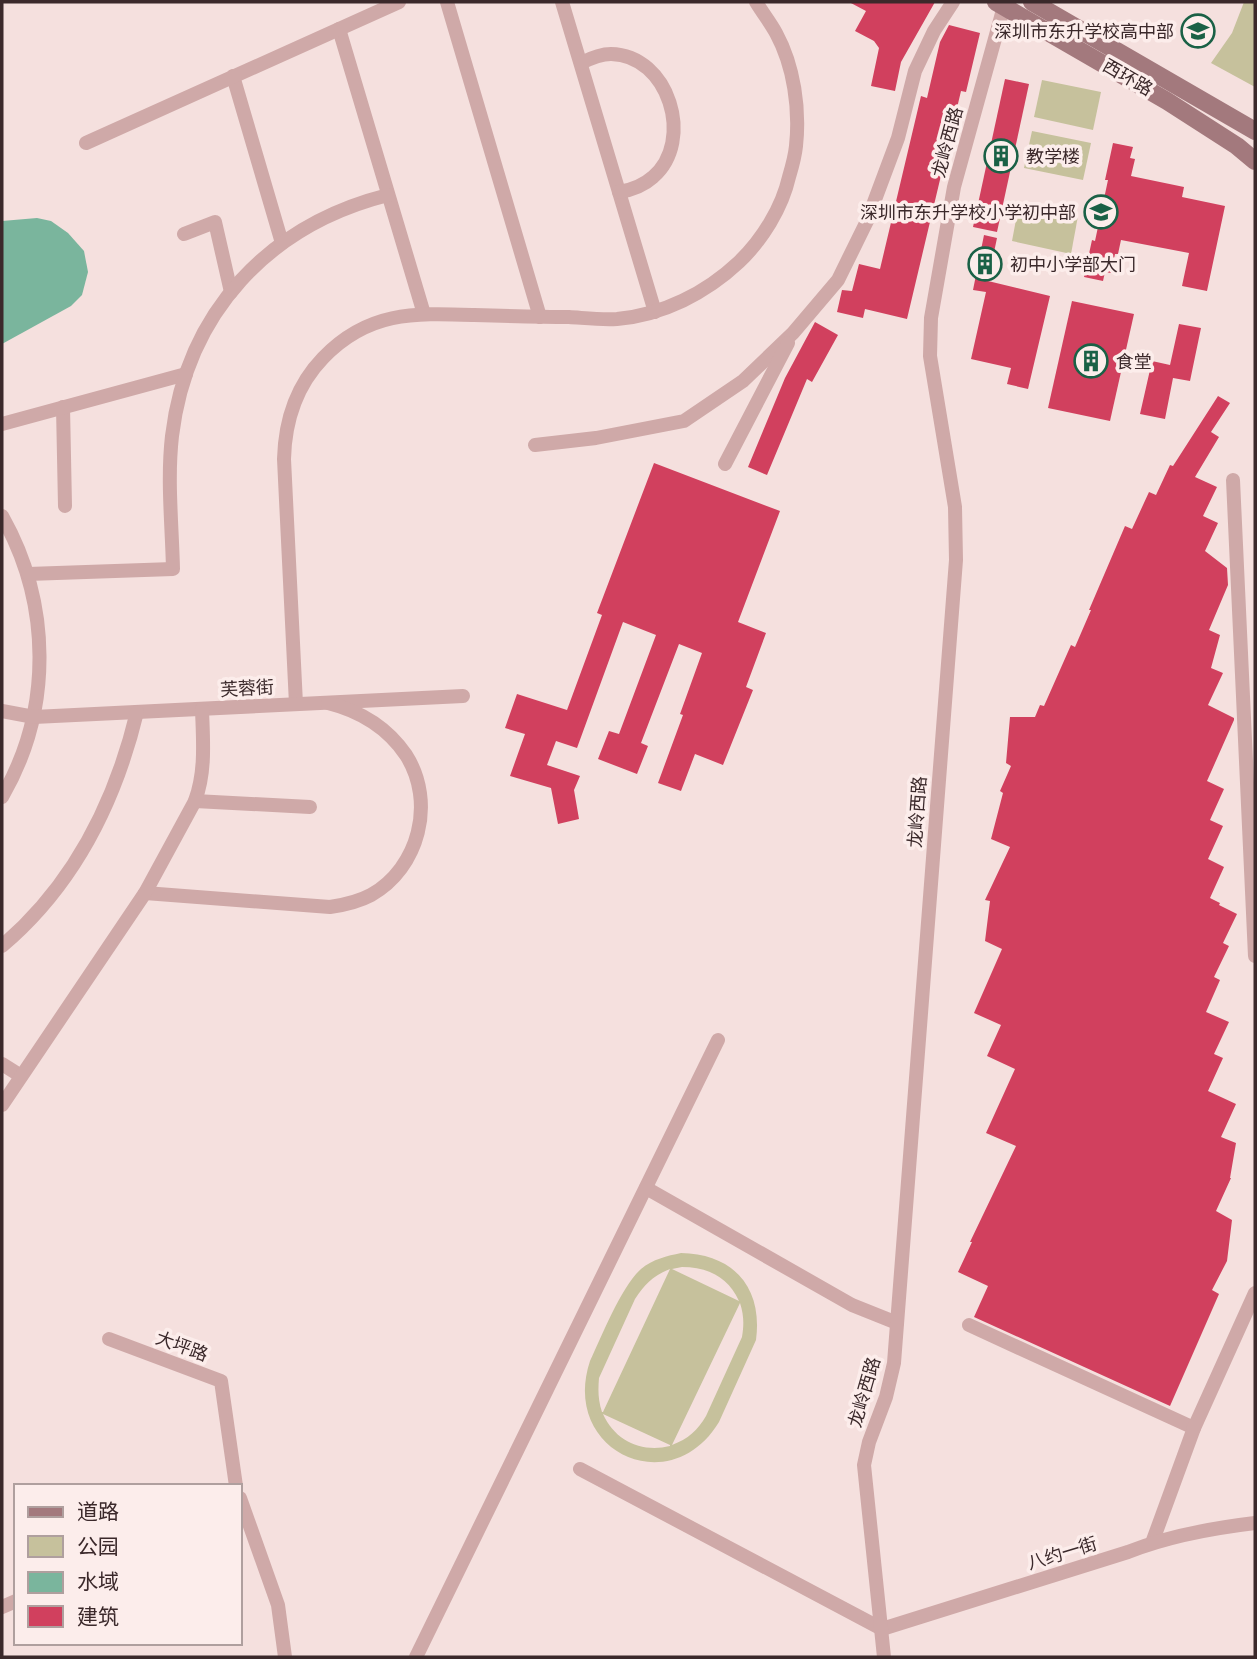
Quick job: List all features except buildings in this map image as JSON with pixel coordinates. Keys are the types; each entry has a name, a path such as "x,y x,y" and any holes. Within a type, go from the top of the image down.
{"main road":[{"name":"西环路","path":"1032,2 1255,131"},
{"name":"西环路","path":"1002,3 1167,101 1255,160"}],"street":[{"path":"86,143 399,2"},
{"path":"447,2 540,317"},
{"path":"562,2 655,312"},
{"path":"296,704 284,459 292,408 307,377 343,340 373,324 398,317 424,314 617,318 655,312 690,298 723,277 751,251 772,219 788,184 796,146 797,108 790,70 776,34 756,2"},
{"path":"535,445 596,438 684,421 743,381 793,333 838,280 867,221 898,138 915,71 934,31 953,2"},
{"name":"龙岭西路","path":"884,1657 864,1465 894,1363 956,560 955,507 930,356 931,318 954,187 1002,3"},
{"path":"339,29 424,314"},
{"path":"580,62 595,56 627,56 641,63 661,83 671,106 673,118 669,156 654,177 632,190 619,192"},
{"path":"233,76 282,243"},
{"path":"28,574 173,569 170,462 176,411 186,373 214,316 231,292 262,259 282,243 321,219 365,201 388,195"},
{"path":"184,234 215,222 231,292"},
{"path":"725,464 793,333"},
{"path":"2,424 186,373"},
{"path":"63,407 65,506"},
{"path":"1233,480 1255,956"},
{"path":"2,516 28,574 40,645 34,718 19,764 2,797"},
{"name":"芙蓉街","path":"2,710 34,718 463,696"},
{"path":"145,892 330,907 371,895 394,878 411,854 420,827 421,798 414,770 388,733 352,710 328,703"},
{"path":"2,1105 145,892 195,801 204,764 202,709"},
{"path":"2,946 49,898 83,850 107,806 122,770 137,712"},
{"path":"195,801 310,807"},
{"path":"416,1657 719,1040"},
{"path":"2,1064 21,1076"},
{"path":"646,1188 852,1305 897,1322"},
{"path":"1152,1543 1194,1428 1255,1293"},
{"path":"969,1325 1194,1428"},
{"name":"大坪路","path":"108,1339 221,1381 235,1484"},
{"path":"580,1469 882,1629"},
{"name":"大坪路","path":"242,1505 278,1605 285,1657"},
{"name":"八约一街","path":"882,1629 1152,1543 1255,1523"}],"green space":[{"path":"1244,2 1255,2 1255,87 1211,63 1232,33"},
{"path":"1042,80 1101,92 1093,130 1034,117"},
{"path":"1032,131 1091,143 1083,180 1024,168"},
{"path":"1019,204 1078,216 1071,254 1012,241"},
{"path":"681,1253 716,1260 741,1277 755,1305 756,1340 719,1422 698,1446 674,1459 649,1462 625,1456 605,1441 591,1420 585,1393 590,1361 626,1287 641,1269 660,1258","holes":["691,1267 709,1271 723,1280 739,1301 672,1269","670,1269 602,1412 599,1378 635,1299 659,1274","740,1303 742,1337 706,1416 692,1434 672,1445","603,1414 670,1446 649,1448 630,1443 608,1423"]}],"water":[{"path":"37,218 51,221 68,233 84,251 88,272 82,295 71,306 2,344 2,221"}],"place":[{"name":"深圳市东升学校高中部","path":"1198,31"},
{"name":"教学楼","path":"1001,156"},
{"name":"深圳市东升学校小学初中部","path":"1101,212"},
{"name":"初中小学部大门","path":"985,264"},
{"name":"食堂","path":"1091,361"}]}
